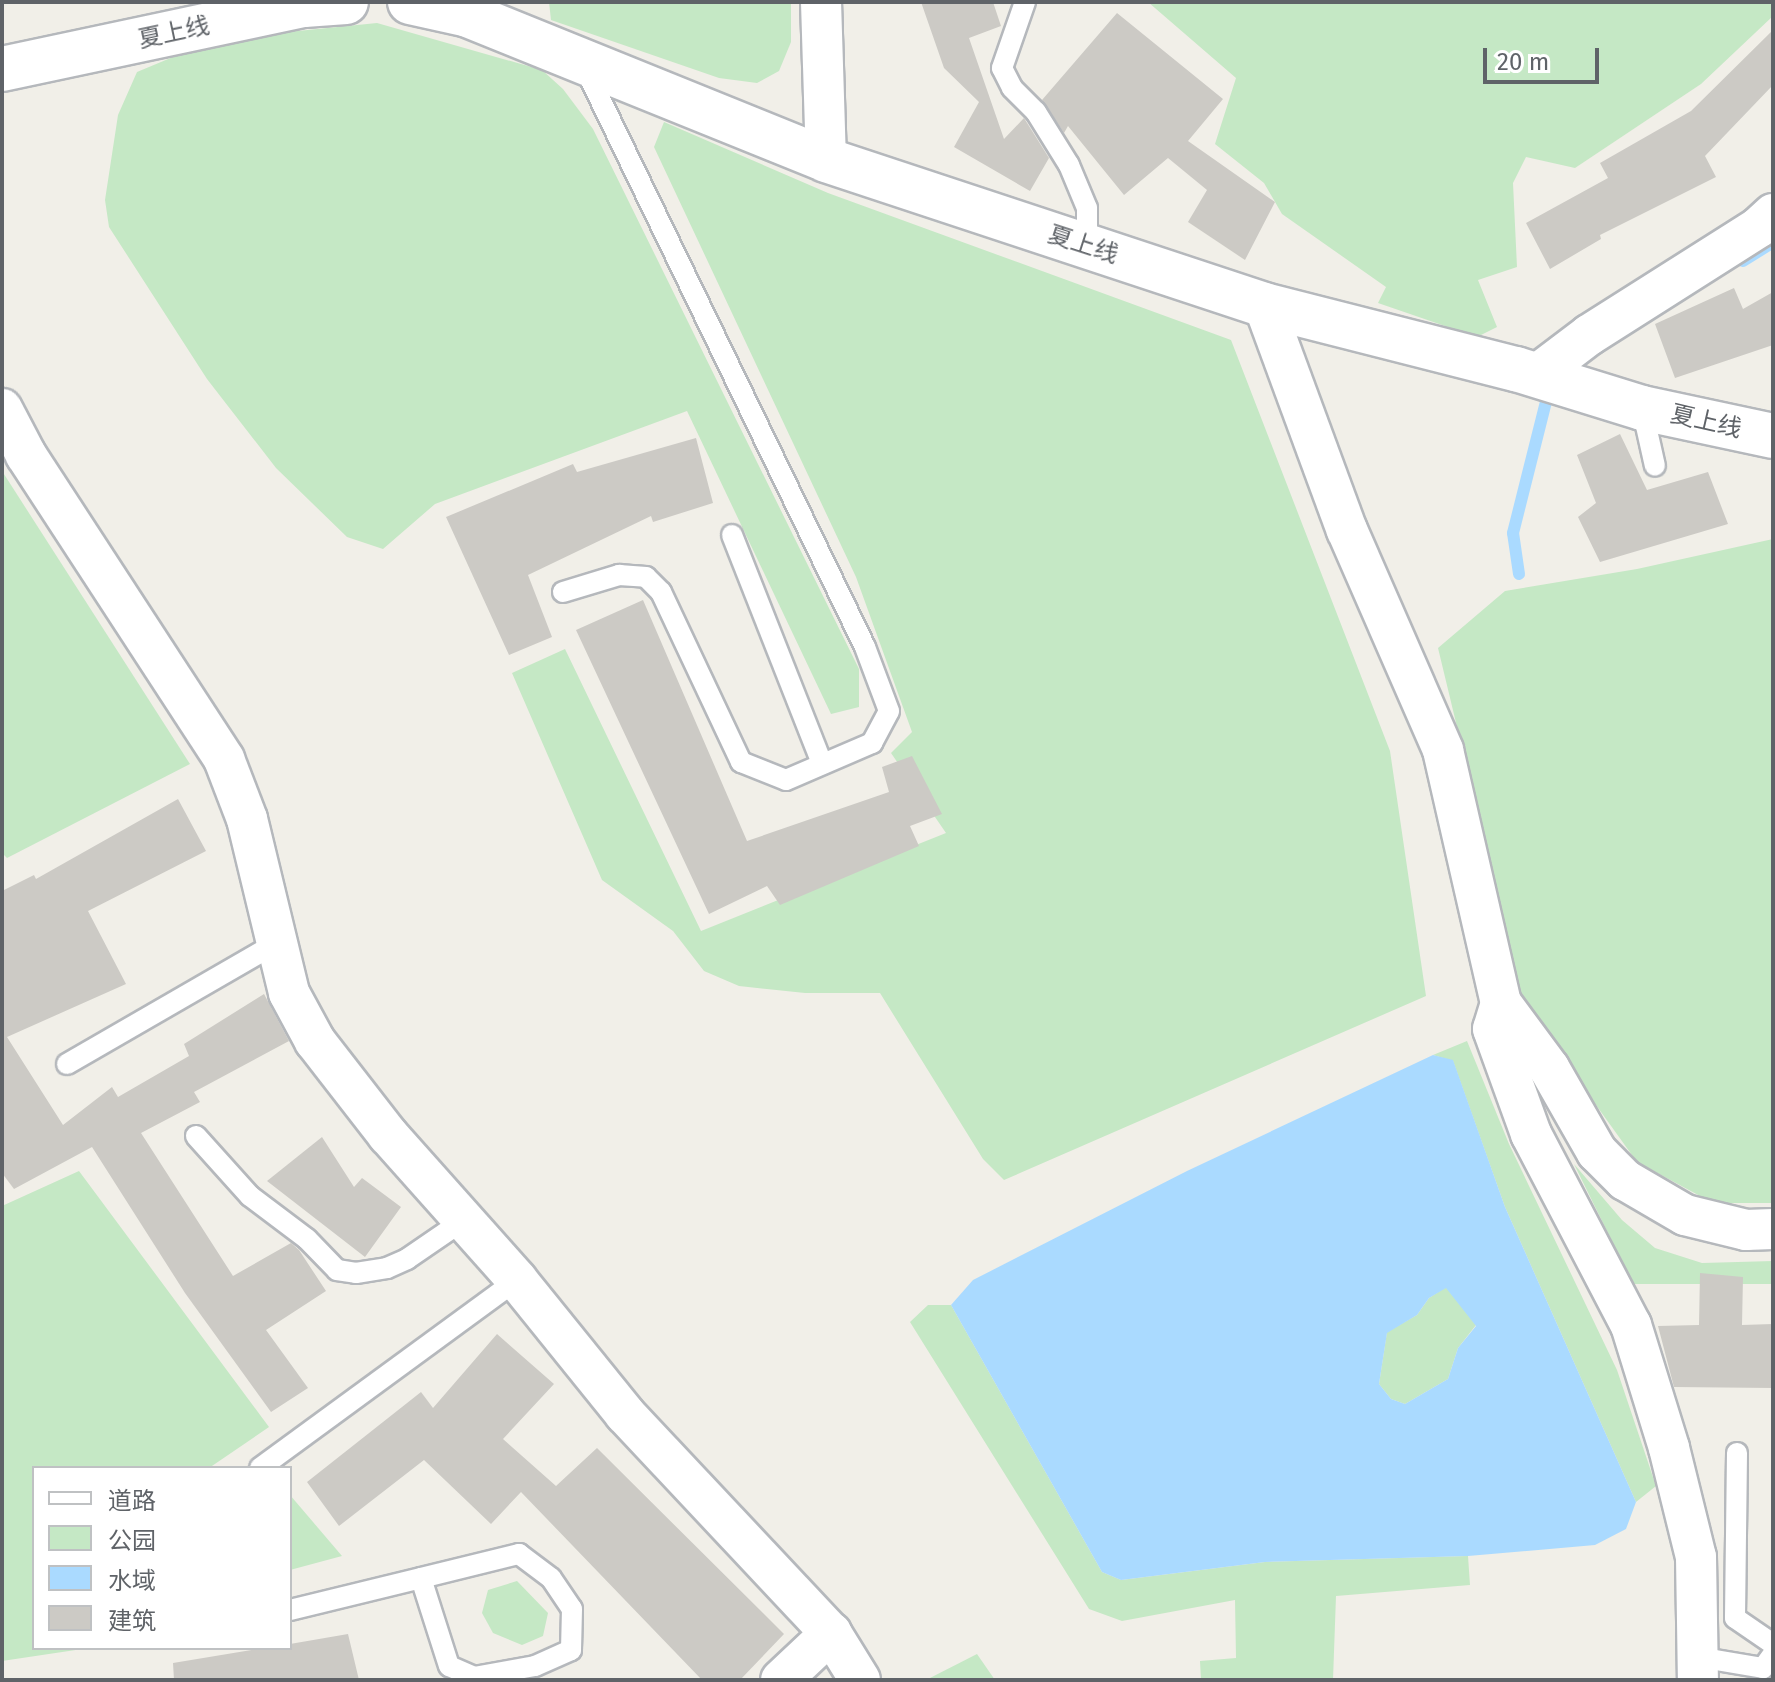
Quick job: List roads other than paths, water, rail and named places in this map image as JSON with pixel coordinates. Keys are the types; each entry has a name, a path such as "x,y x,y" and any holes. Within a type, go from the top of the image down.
{"street":[{"name":"夏上线","path":"2,69 304,5 346,2"},
{"name":"夏上线","path":"410,2 468,15 826,160 1264,305 1535,376 1642,408 1773,436"},
{"path":"821,2 826,160"},
{"path":"1535,376 1589,335 1759,227 1773,214"},
{"path":"1264,305 1347,530 1443,750 1501,1003 1549,1068 1597,1152 1625,1180 1685,1215 1746,1230 1773,1229"},
{"path":"2,409 26,455 224,759 247,819 289,993 315,1041 388,1135 517,1280 625,1414 831,1633 860,1680"},
{"path":"1501,1003 1493,1029 1531,1134 1631,1325 1669,1448 1696,1557 1698,1668"},
{"path":"781,1680 831,1633"}],"lane":[{"path":"1025,2 1002,68 1012,88 1036,112 1069,165 1087,208 1087,247"},
{"path":"563,592 619,575 646,577 661,592 741,762 786,780 872,743 889,711 865,647 582,61"},
{"path":"1642,408 1655,466"},
{"path":"732,535 822,764"},
{"path":"67,1064 275,944"},
{"path":"196,1136 250,1196 307,1239 337,1270 356,1273 387,1268 407,1259 464,1220"},
{"path":"263,1466 517,1280"},
{"path":"1737,1453 1735,1618 1773,1644"},
{"path":"292,1610 519,1554 551,1578 572,1609 571,1650 535,1666 474,1677 449,1666 421,1578"},
{"path":"1698,1668 1763,1668 1773,1654"}],"water":[{"path":"1433,1055 1453,1060 1505,1207 1636,1502 1626,1529 1595,1545 1468,1556 1265,1562 1121,1580 1102,1572 951,1305 973,1280 1187,1171","holes":["1446,1288 1476,1326 1458,1348 1448,1379 1405,1404 1391,1399 1379,1384 1387,1333 1417,1315 1429,1298"]}],"waterway":[{"path":"1743,261 1773,242"},
{"path":"1519,574 1513,533 1547,398 1554,389"}]}
